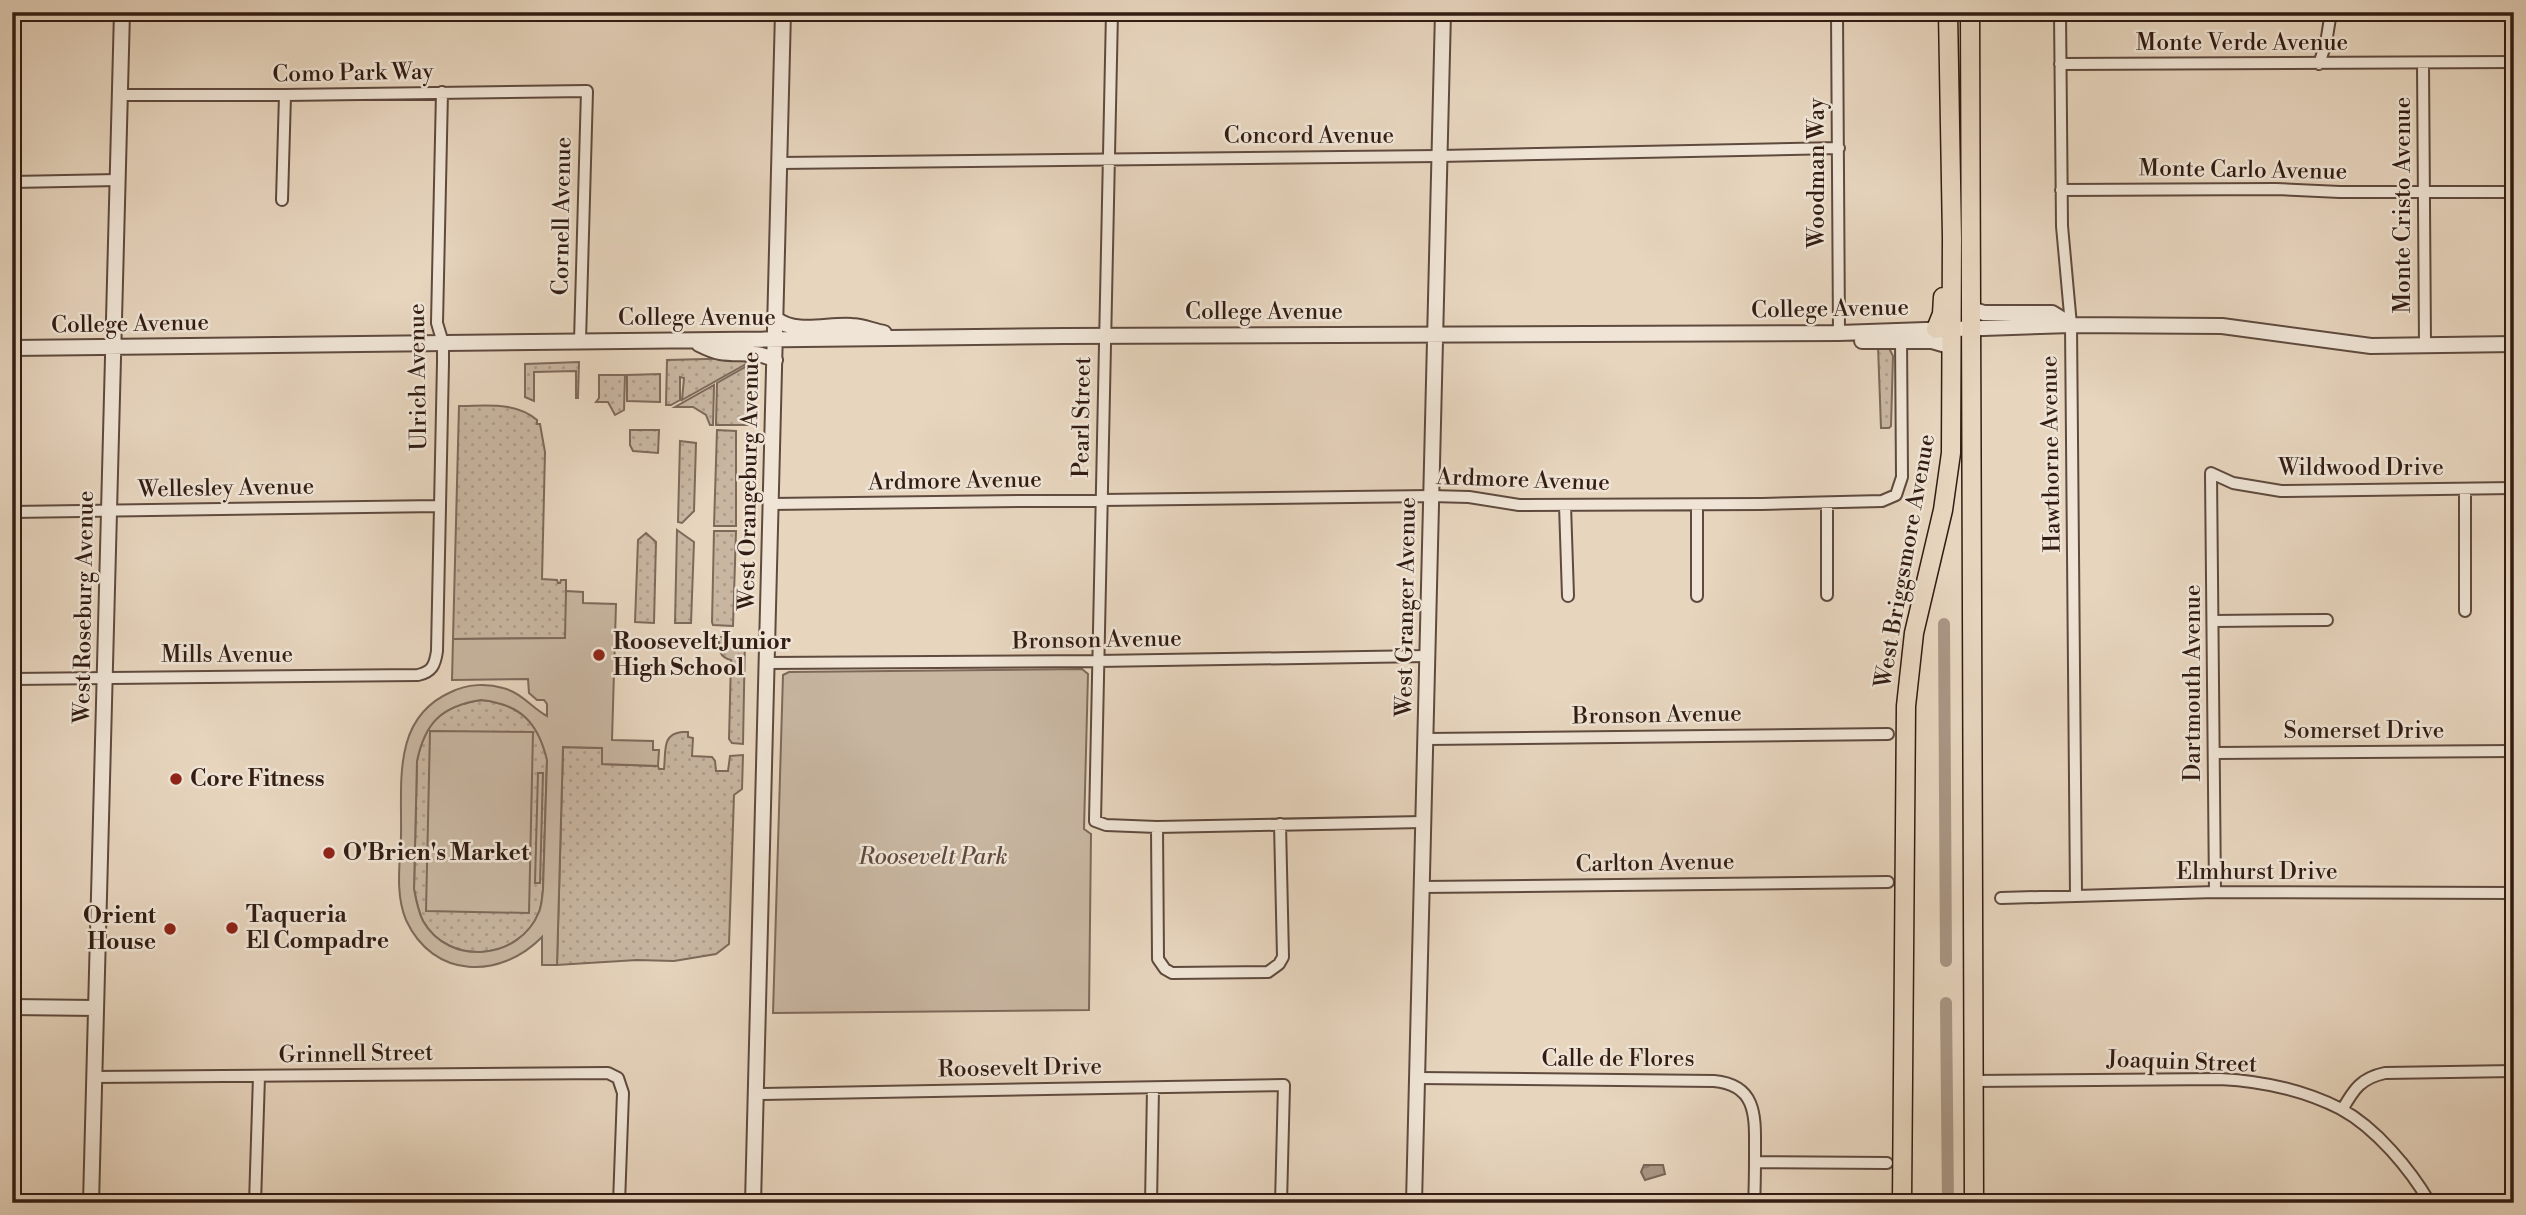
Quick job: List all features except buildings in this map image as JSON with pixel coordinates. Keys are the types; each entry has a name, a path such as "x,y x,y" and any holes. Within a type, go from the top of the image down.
{"main road":[{"name":"West Briggsmore Avenue","path":"1902,1203 1906,706 1916,623 1950,470 1953,347 1945,328 1950,158 1948,12"},
{"name":"West Briggsmore Avenue","path":"1970,12 1974,1203"}],"street":[{"name":"West Roseburg Avenue","path":"91,1203 122,12"},
{"name":"West Orangeburg Avenue","path":"753,1203 783,12"},
{"name":"Pearl Street","path":"1112,12 1094,813 1097,822 1106,825 1157,827"},
{"name":"West Granger Avenue","path":"1413,1203 1427,739 1443,12"},
{"name":"Woodman Way","path":"1837,12 1839,333"},
{"name":"Hawthorne Avenue","path":"2060,12 2061,190 2071,325 2076,895"},
{"path":"2319,64 2331,12"},
{"name":"Monte Verde Avenue","path":"2060,64 2514,62"},
{"name":"Monte Cristo Avenue","path":"2423,64 2425,345"},
{"name":"Como Park Way","path":"120,95 587,91"},
{"name":"Cornell Avenue","path":"580,341 587,91"},
{"name":"Ulrich Avenue","path":"435,661 443,342 438,323 442,92"},
{"path":"282,200 285,95"},
{"name":"Concord Avenue","path":"779,163 1438,156 1839,148"},
{"path":"12,182 118,180"},
{"name":"Monte Carlo Avenue","path":"2061,190 2514,192"},
{"path":"1972,318 1984,313 2052,313 2062,310 2068,301"},
{"path":"2052,313 2071,325"},
{"name":"College Avenue","path":"12,348 1435,333 1839,333 1852,341 1945,328 1972,318 2071,325 2222,326 2350,345 2514,344"},
{"path":"776,319 783,325 796,327 853,326 901,337"},
{"path":"1901,336 1953,347"},
{"name":"Ardmore Avenue","path":"771,504 1432,496 1469,497 1519,505 1882,501 1892,499 1900,488 1902,477 1901,336"},
{"path":"689,341 719,352 765,354 775,360"},
{"name":"Wildwood Drive","path":"2211,473 2233,483 2281,491 2514,488"},
{"name":"Dartmouth Avenue","path":"2211,473 2215,892"},
{"path":"2465,489 2465,611"},
{"path":"1827,503 1827,595"},
{"path":"1565,505 1567,596"},
{"path":"1697,505 1697,596"},
{"name":"Wellesley Avenue","path":"12,512 439,506"},
{"path":"2213,621 2327,620"},
{"name":"Bronson Avenue","path":"766,663 1097,662 1428,656"},
{"name":"Mills Avenue","path":"12,679 418,675 432,669 435,661"},
{"name":"Bronson Avenue","path":"1427,739 1888,734"},
{"name":"Somerset Drive","path":"2215,753 2514,751"},
{"path":"1280,824 1283,957 1279,964 1269,972 1172,973 1165,969 1158,958 1157,827 1280,824 1423,822"},
{"name":"Carlton Avenue","path":"1422,887 1888,882"},
{"name":"Elmhurst Drive","path":"2001,898 2215,892 2514,893"},
{"path":"12,1007 96,1008"},
{"path":"2342,1110 2363,1080 2373,1075 2514,1071"},
{"name":"Grinnell Street","path":"93,1077 603,1073 618,1078 623,1093 619,1203"},
{"path":"255,1203 259,1076"},
{"name":"Calle de Flores","path":"1418,1079 1724,1082 1740,1090 1752,1105 1755,1121 1754,1203"},
{"name":"Joaquin Street","path":"1972,1081 2220,1079 2251,1081 2306,1095 2342,1110 2380,1140 2406,1166 2430,1203"},
{"name":"Roosevelt Drive","path":"756,1094 1284,1085 1281,1203"},
{"path":"1151,1203 1153,1088"},
{"path":"1755,1162 1887,1163"}],"green space":[{"path":"1878,346 1888,346 1893,356 1889,428 1881,428"},
{"path":"745,358 746,364 682,400 684,378 680,377 680,400 666,405 667,360"},
{"path":"579,362 578,398 576,371 534,372 534,401 525,397 525,364"},
{"path":"755,365 753,425 716,425 717,383 747,366"},
{"path":"660,374 660,402 627,401 627,375"},
{"path":"599,375 625,375 624,410 615,415 608,402 596,402 599,398"},
{"path":"714,385 713,425 710,425 706,415 693,407 675,407"},
{"path":"459,406 510,407 528,414 540,424 545,452 542,579 557,580 558,583 566,580 566,638 453,639"},
{"path":"630,430 659,430 658,453 633,451 630,445"},
{"path":"717,430 736,431 736,526 714,526"},
{"path":"680,441 696,443 694,511 682,523 678,522"},
{"path":"677,530 694,542 691,623 675,623"},
{"path":"714,531 736,531 733,626 713,625 712,622"},
{"path":"646,533 656,542 654,623 635,622 638,540"},
{"path":"566,591 583,592 583,603 616,604 612,740 653,741 653,750 659,750 658,766 602,764 602,748 563,747 557,965 542,965 542,937 507,961 468,967 450,963 433,954 418,939 406,920 400,900 402,773 410,734 418,718 432,703 457,689 477,685 510,690 547,716 547,704 544,700 537,700 529,693 528,679 452,680 453,639 565,638","holes":["481,700 495,702 525,717 538,735 547,760 543,890 539,912 530,928 517,940 484,952 466,951 449,946 435,936 423,921 417,905 414,889 417,761 425,736 437,718 467,703"]},
{"path":"719,637 745,637 743,744 732,743 729,739 731,660 721,654"},
{"name":"Roosevelt Park","path":"1082,669 1088,674 1084,829 1091,834 1089,1010 773,1013 783,675 789,672"},
{"path":"481,700 506,706 525,717 538,735 547,759 543,890 540,909 530,928 517,940 484,952 449,946 435,936 421,917 414,889 417,761 420,747 437,718 456,707"},
{"path":"430,731 533,732 529,913 426,911"},
{"path":"688,732 688,737 693,738 692,756 712,757 716,771 728,771 730,756 743,755 742,789 734,795 729,944 716,954 674,961 637,960 557,965 563,747 603,748 602,764 658,766 659,769 664,769 668,740 676,733"},
{"path":"538,773 543,773 540,883 535,883"}],"water":[{"path":"1644,1165 1663,1165 1665,1174 1645,1180 1641,1172"}],"waterway":[{"path":"1944,624 1946,961"},
{"path":"1946,1003 1948,1203"}],"place":[{"name":"Roosevelt Junior High School","path":"599,655"},
{"name":"Core Fitness","path":"176,779"},
{"name":"O'Brien's Market","path":"329,853"},
{"name":"Taqueria El Compadre","path":"232,928"},
{"name":"Orient House","path":"170,929"}]}
